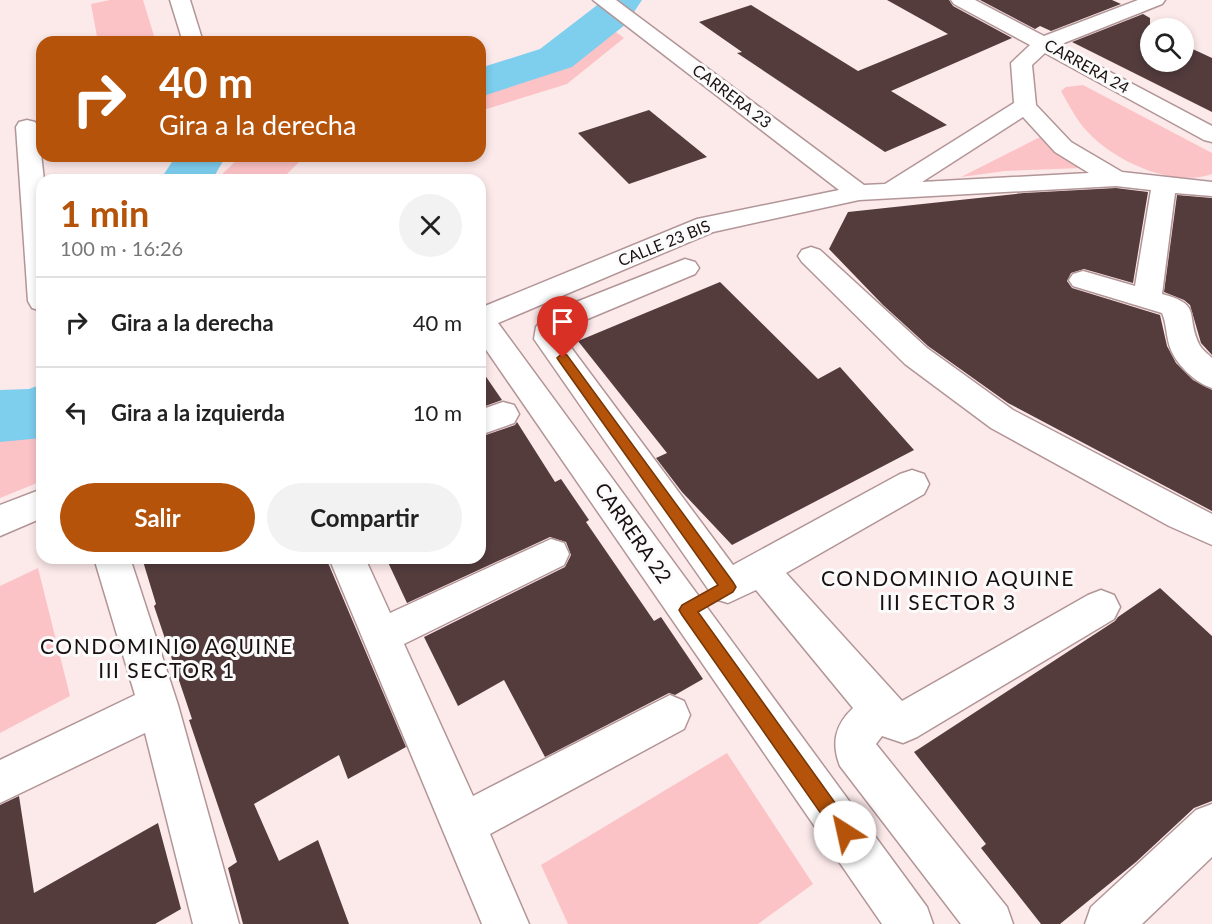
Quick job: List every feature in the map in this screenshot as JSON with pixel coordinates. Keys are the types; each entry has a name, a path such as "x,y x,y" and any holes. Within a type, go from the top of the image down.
{"street":[{"path":"180,0 191,36"},
{"name":"CARRERA 23","path":"603,0 859,193"},
{"name":"CARRERA 24","path":"962,0 1212,135"},
{"path":"1037,74 1021,63 1045,43 1155,0"},
{"path":"1037,74 1056,68 1092,69"},
{"path":"1037,74 1025,106 1063,147 1116,179 1212,189"},
{"name":"CALLE 23 BIS","path":"893,190 1025,106"},
{"path":"26,127 36,236"},
{"name":"CALLE 23 BIS","path":"486,317 706,225 859,193 1116,179"},
{"path":"1147,298 1164,185"},
{"path":"811,256 916,356 1002,419 1181,516 1212,530"},
{"path":"685,268 556,321 550,327 549,339 728,587"},
{"path":"1083,280 1172,306 1177,311 1185,349 1212,377"},
{"name":"CARRERA 22","path":"486,327 910,924"},
{"path":"687,610 912,484"},
{"path":"0,521 36,506"},
{"path":"381,636 551,554"},
{"path":"114,564 158,705 216,924"},
{"path":"350,564 506,924"},
{"path":"760,569 881,710 894,721 903,723 1101,607"},
{"path":"0,782 158,705"},
{"path":"881,710 860,730 853,742 855,751 990,924"},
{"path":"463,825 670,715"},
{"path":"1108,924 1212,826"}],"shaded area":[{"path":"110,0 143,0 154,36 97,36 91,4"},
{"path":"608,26 624,38 567,84 486,109 486,89 555,72"},
{"path":"1083,85 1212,153 1212,174 1195,178 1159,174 1140,167 1106,148 1080,123 1061,91 1066,87"},
{"path":"1042,136 1082,168 1005,171 961,177"},
{"path":"235,162 299,162 287,174 222,174"},
{"path":"0,426 36,432 36,483 0,498"},
{"path":"38,568 70,696 0,733 0,586"},
{"path":"727,753 813,884 758,924 568,924 541,865"}],"building":[{"path":"887,0 949,0 953,6 1012,38 891,91 947,125 885,152 737,53 742,52 699,22 751,5 858,71 948,34"},
{"path":"980,0 1112,0 1121,4 1051,31 1040,26 1035,29"},
{"path":"1143,14 1150,18 1140,18 1140,72 1194,72 1194,50 1212,58 1212,112 1072,42"},
{"path":"649,110 707,157 629,184 578,133"},
{"path":"1116,188 1148,192 1133,283 1084,269 1071,273 1067,281 1072,288 1160,315 1167,346 1176,363 1193,380 1212,390 1212,511 1008,403 928,346 883,305 829,249 848,212 1024,193"},
{"path":"1177,195 1212,198 1212,355 1201,343 1190,305 1164,292"},
{"path":"720,282 818,379 840,367 914,450 732,545 682,492 656,458 667,453 578,341"},
{"path":"486,377 502,400 486,406"},
{"path":"517,422 555,482 561,479 589,520 586,522 654,621 661,617 703,679 675,695 669,693 545,757 504,680 458,706 424,637 565,567 571,555 566,542 550,537 407,603 389,564 486,564 486,435 515,425"},
{"path":"144,564 329,564 406,747 348,779 339,755 254,804 279,861 318,840 349,924 243,924 228,868 237,862 189,720 192,719 154,606 156,604"},
{"path":"1160,588 1212,636 1212,801 1194,808 1136,862 1060,924 1041,924 981,848 986,844 914,752 1115,621"},
{"path":"19,796 34,893 158,823 181,909 155,924 0,924 0,805"}],"waterway":[{"path":"486,81 556,58 611,15 622,0"},
{"path":"190,174 197,162"},
{"path":"0,416 36,414"}],"district":[{"name":"CONDOMINIO AQUINE III SECTOR 3","path":"948,591"},
{"name":"CONDOMINIO AQUINE III SECTOR 1","path":"167,659"}],"route":[{"path":"563,358 728,587 687,610 845,832"}]}
